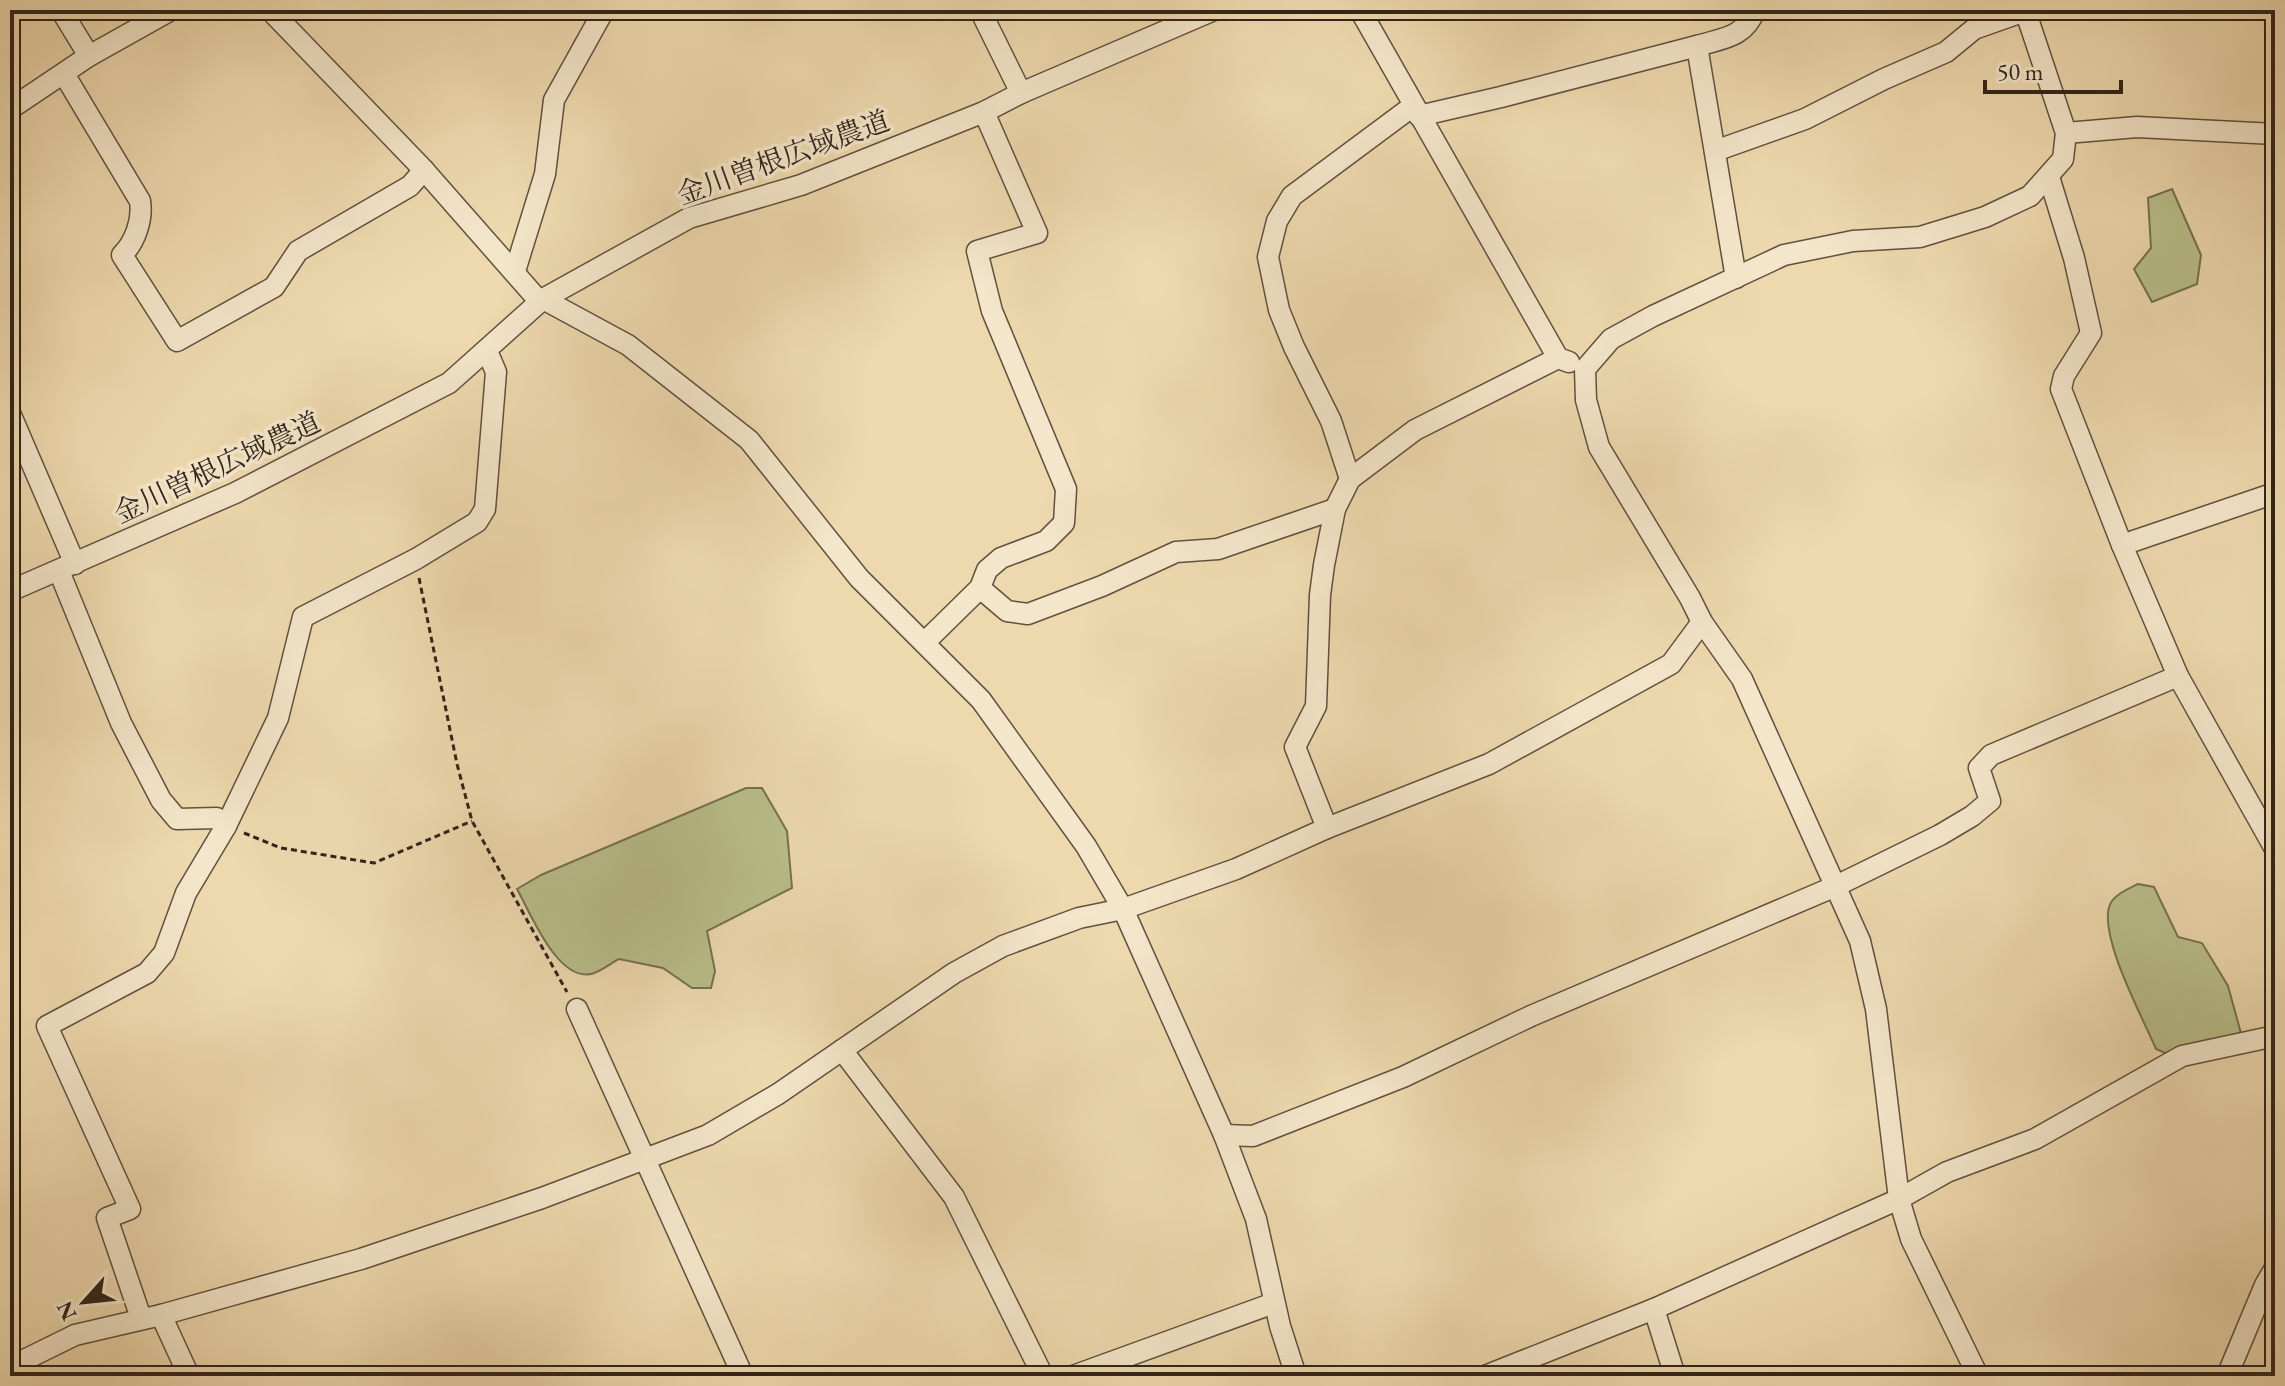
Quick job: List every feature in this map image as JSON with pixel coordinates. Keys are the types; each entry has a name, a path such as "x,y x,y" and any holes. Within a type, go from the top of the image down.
{"street":[{"path":"61,10 89,56"},
{"path":"10,109 89,56 171,10"},
{"path":"270,10 424,170 542,301 628,345 749,440 859,578 981,700 1086,846 1123,909 1224,1135 1256,1219 1274,1303 1296,1376"},
{"path":"515,271 545,174 554,100 604,10"},
{"path":"980,10 1021,93"},
{"name":"金川曽根広域農道","path":"10,591 235,493 449,383 542,301 689,218 801,185 984,112 1214,10"},
{"path":"1360,10 1558,358 1585,369"},
{"path":"1350,479 1331,421 1279,310 1268,257 1277,221 1292,196 1416,111 1501,97 1697,46 1740,33 1749,25 1755,10"},
{"path":"1715,151 1805,119 1946,52 1974,29 2025,10 2066,133 2063,159 2030,196 1985,217 1920,237 1853,241 1784,255 1611,339 1585,369 1586,400 1599,447 1702,622 1742,679 1860,941 1876,1009 1899,1199 1911,1239 1978,1376"},
{"path":"1697,46 1736,278"},
{"path":"64,74 140,201 142,214 130,247 122,255 177,341 274,287 298,251 410,186 424,170"},
{"path":"925,642 980,588 987,570 1001,558 1046,541 1064,523 1066,489 992,311 977,251 1037,233 984,112"},
{"path":"2066,133 2137,127 2275,134"},
{"path":"2049,177 2074,258 2091,333 2064,376 2061,389 2122,545 2178,676 2275,849"},
{"path":"189,1376 151,1317 107,1218 130,1209 47,1026 147,973 164,953 186,893 226,826 278,718 303,617 416,559 477,522 485,509 496,372 487,351"},
{"path":"1327,828 1295,747 1316,706 1320,595 1335,509 1350,479 1415,430 1558,358"},
{"path":"10,413 121,723 161,800 177,819 217,818 226,826"},
{"path":"2122,545 2275,493"},
{"path":"980,588 1007,611 1028,614 1102,586 1176,552 1218,549 1335,509"},
{"path":"10,1367 75,1335 361,1259 647,1160 708,1135 778,1094 954,973 1003,946 1079,918 1123,909 1236,869 1503,756 1671,664 1702,622"},
{"path":"1224,1135 1253,1136 1403,1077 1531,1016 1836,886 1940,835 1981,809 1990,801 1979,768 1991,755 2178,676"},
{"path":"577,1009 743,1376"},
{"path":"1485,1376 1654,1309 1899,1199 1947,1172 2035,1139 2182,1056 2275,1036"},
{"path":"842,1050 954,1197 1043,1376"},
{"path":"2227,1376 2275,1268"},
{"path":"1073,1376 1274,1303"},
{"path":"1654,1309 1675,1376"}],"path":[{"path":"416,559 457,764 472,821 577,1009"},
{"path":"226,826 281,848 374,863 472,821"}],"green space":[{"path":"2172,189 2201,255 2197,284 2152,302 2134,269 2151,248 2148,198"},
{"path":"746,788 762,788 787,831 792,888 707,931 715,971 711,988 692,988 663,968 619,959 594,973 579,973 556,956 517,889 541,875"},
{"path":"2138,884 2154,887 2178,937 2202,943 2228,986 2242,1037 2170,1055 2156,1049 2122,974 2109,931 2108,914 2112,901"}]}
